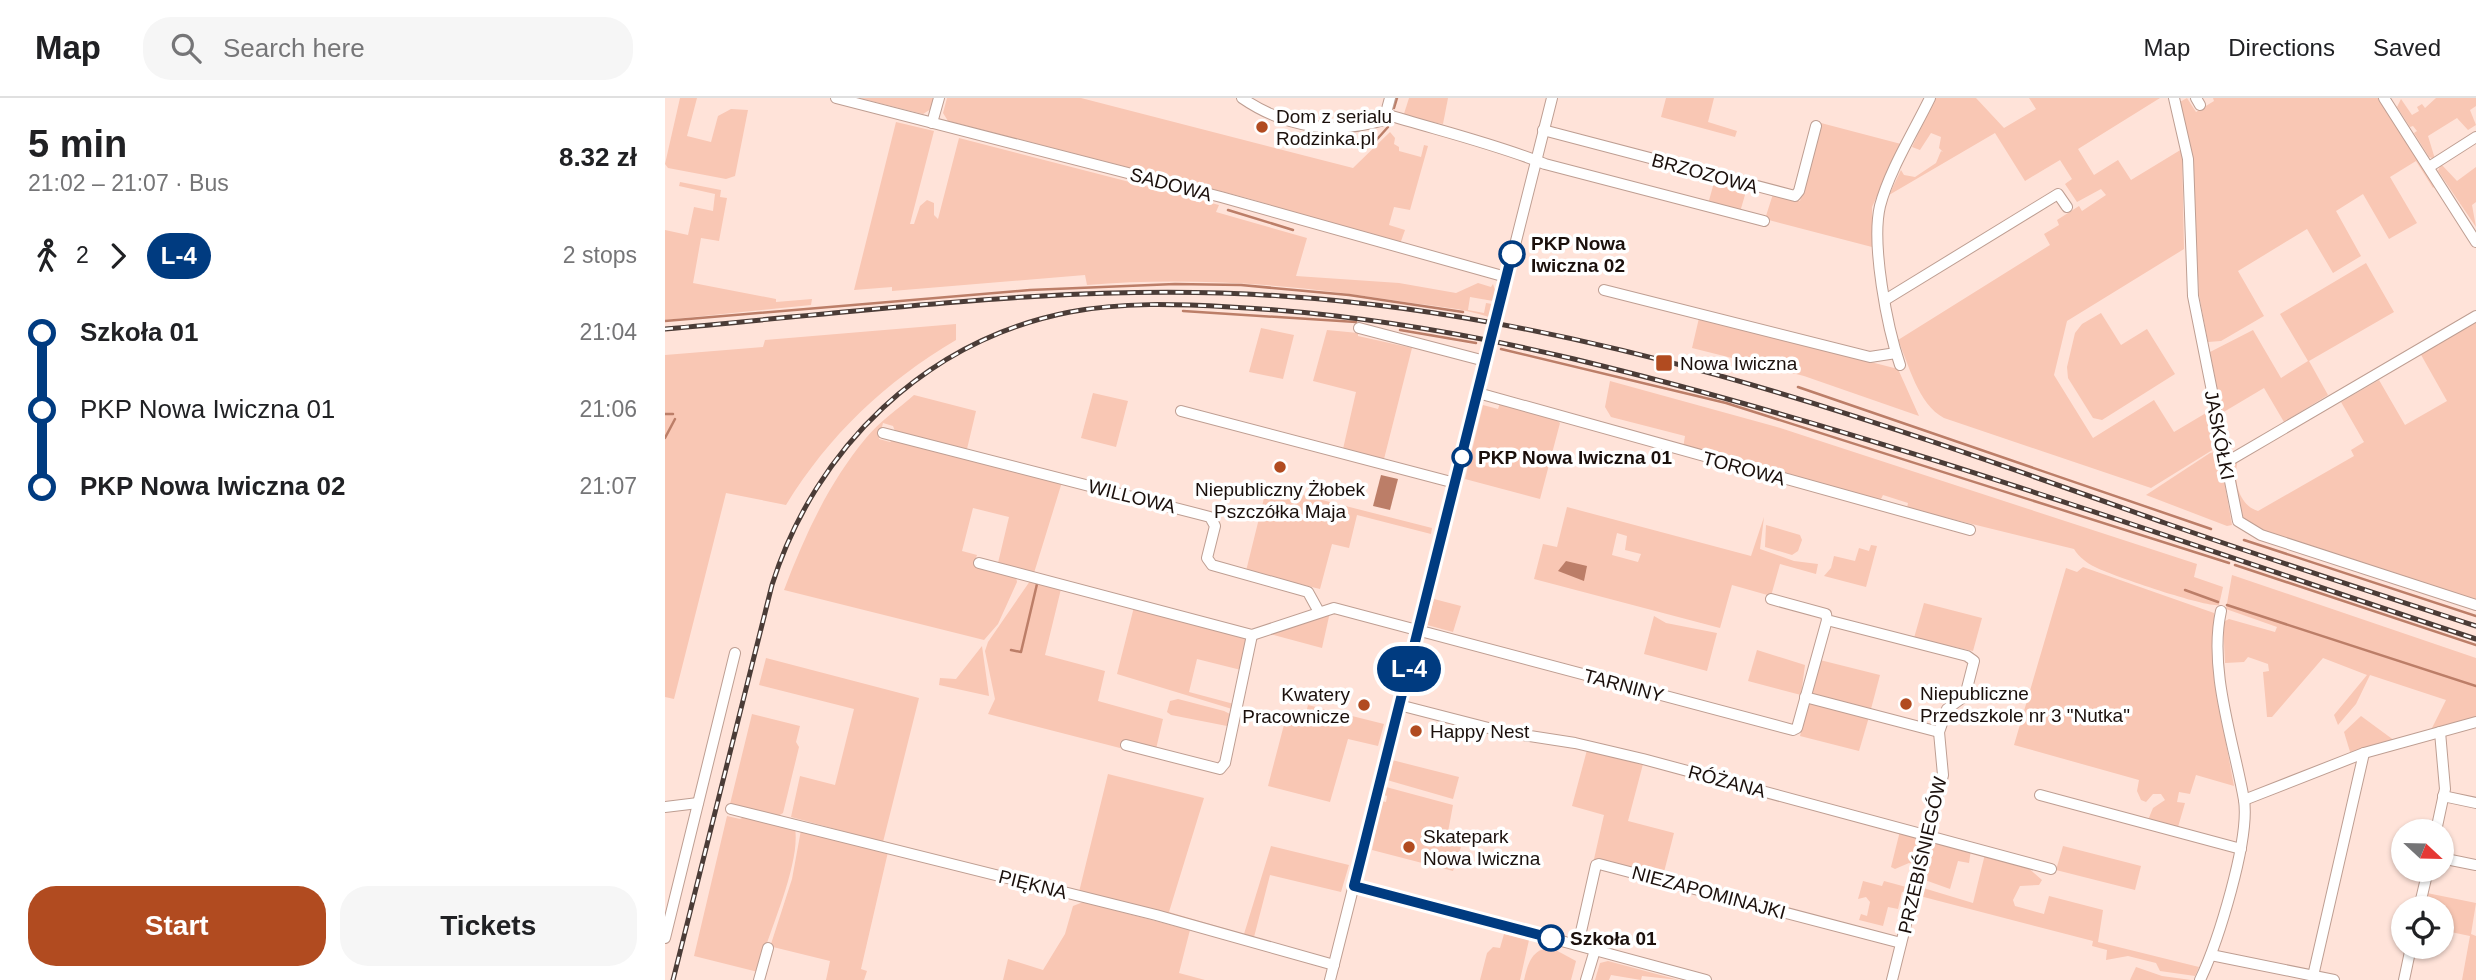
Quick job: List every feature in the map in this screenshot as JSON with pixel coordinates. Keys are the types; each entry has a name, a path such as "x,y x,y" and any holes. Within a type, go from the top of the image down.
{"street":[{"name":"SADOWA","path":"836,98 1221,197 1506,277"},
{"path":"932,123 939,98"},
{"path":"1242,98 1272,117 1320,127 1345,128 1385,117 1764,221"},
{"path":"1385,117 1390,98"},
{"path":"1330,980 1552,98"},
{"path":"1900,365 1885,300 1879,232 1880,205 1930,98"},
{"name":"JASKÓŁKI","path":"2173,98 2188,159 2193,296 2236,518 2244,527 2476,605"},
{"path":"2389,100 2475,237"},
{"name":"BRZOZOWA","path":"1543,130 1795,196 1799,191 1816,126"},
{"path":"2429,167 2476,137"},
{"path":"1885,300 2058,194 2067,207"},
{"path":"1604,290 1870,357 1896,353"},
{"path":"2225,464 2476,316"},
{"path":"1359,328 1485,361"},
{"name":"TOROWA","path":"1478,393 1970,530"},
{"path":"1181,411 1455,483"},
{"name":"WILLOWA","path":"883,433 1210,517 1215,526 1207,558 1212,565 1308,592 1319,612"},
{"path":"979,563 1252,635 1334,608 1418,629"},
{"path":"1771,599 1826,614 1828,620 1971,658 1974,664 1966,694 1947,709 1939,732 1805,697"},
{"path":"2200,980 2211,955 2241,849 2245,818 2244,800 2226,712 2217,633 2221,611"},
{"name":"TARNINY","path":"1418,629 1793,730 1797,728 1828,620"},
{"path":"1126,746 1220,769 1224,763 1252,635"},
{"path":"665,938 735,653"},
{"name":"RÓŻANA","path":"1399,705 1507,733 1575,743 1643,759 2052,869"},
{"path":"2244,800 2364,753 2476,722"},
{"name":"PRZEBIŚNIEGÓW","path":"1892,980 1943,775 1939,732"},
{"path":"2439,819 2444,796 2440,732"},
{"path":"2313,976 2364,753"},
{"path":"2040,795 2241,849"},
{"path":"2444,796 2476,803"},
{"path":"668,806 698,803"},
{"name":"PIĘKNA","path":"731,809 1156,915 1334,965"},
{"path":"2454,861 2476,865"},
{"name":"NIEZAPOMINAJKI","path":"1578,945 1594,872 1599,864 1901,943"},
{"path":"1354,886 1706,980"},
{"path":"759,980 768,948"},
{"path":"1586,980 1595,950"},
{"path":"2211,955 2334,980"},
{"path":"2404,980 2408,959"}],"shaded area":[{"path":"680,98 697,98 687,136 711,142 718,116 731,109 748,110 735,176 726,179 668,168 665,164"},
{"path":"859,98 934,98 931,109 923,114"},
{"path":"947,98 1081,98 1353,168 1390,132 1399,151 1421,157 1424,145 1428,146 1410,210 1394,207 1389,225 1405,230 1400,244 1247,198 948,121 943,113"},
{"path":"1409,98 1448,98 1443,124 1403,117"},
{"path":"1666,98 1714,98 1708,122 1737,131 1735,137 1661,117"},
{"path":"1935,98 1976,98 2004,128 2036,109 2029,98 2160,98 2078,149 2094,175 2118,160 2131,180 2182,149 2184,249 2067,321 2054,375 2093,438 2154,400 2174,432 2206,413 2214,449 2151,488 1944,418 1927,403 1915,383 1898,340 2050,245 2044,234 2059,225 2057,220 2079,206 2082,211 2106,195 2101,189 2077,202 2065,184 2072,179 2060,160 2025,181 1995,133 1889,195 1901,170 1904,175 1915,177 1936,163 1941,151 1943,152 1939,148 1941,137 1931,133 1920,150 1912,147"},
{"path":"2187,98 2196,112 2214,101 2213,98 2379,98 2435,186 2433,188 2416,161 2390,177 2417,223 2389,239 2363,194 2336,211 2361,256 2333,273 2307,229 2238,271 2264,316 2221,341 2208,342 2199,295 2192,165 2178,103"},
{"path":"2436,98 2476,98 2476,106 2470,110 2476,125 2468,130 2457,118 2428,136 2435,159 2429,157 2414,133 2417,131 2413,126 2410,127 2397,107 2401,99 2412,115 2419,111 2417,107 2422,104 2425,108"},
{"path":"896,122 934,131 910,224 914,224 920,206 927,200 934,203 934,215 938,219 959,138 1219,205 1216,212 1307,238 1296,276 1399,283 1456,293 1478,283 1491,287 1493,284 1493,301 1470,297 1468,310 1484,313 1486,303 1492,304 1489,317 1469,311 1286,287 1166,281 1087,285 1085,275 892,291 892,287 854,290"},
{"path":"1821,123 1901,144 1872,207 1872,247 1765,219 1773,194 1800,201"},
{"path":"2441,164 2457,181 2476,167 2476,202 2472,205 2476,227 2438,171"},
{"path":"1715,179 1747,188 1740,212 1708,204"},
{"path":"680,182 721,190 720,197 727,198 719,241 701,238 693,283 776,299 776,302 812,299 811,305 665,320 665,230 688,235 694,207 713,211 715,194 679,186"},
{"path":"2366,263 2394,312 2309,361 2328,395 2284,422 2264,388 2222,413 2210,352 2253,330 2281,378 2308,361 2280,314"},
{"path":"2101,313 2121,345 2147,329 2175,374 2102,420 2093,418 2068,378 2067,367 2075,333 2082,324"},
{"path":"1699,318 1898,369 1919,416 1804,376 1692,348"},
{"path":"2476,320 2476,601 2267,533 2242,517 2232,465 2238,460 2238,489 2245,502 2258,511 2354,456 2351,450 2364,442 2341,402 2379,380 2405,425 2447,401 2420,353"},
{"path":"956,324 956,340 882,392 860,412 821,456 786,505 726,493 674,699 665,697 665,355 763,347 765,340"},
{"path":"1261,328 1294,335 1283,379 1249,372"},
{"path":"1327,330 1358,333 1358,336 1412,348 1384,459 1343,449 1356,392 1313,381"},
{"path":"1610,381 1777,427 2197,564 2194,577 2223,587 2219,605 2178,596 2104,571 2086,562 2074,549 1907,508 1908,503 1883,495 1880,501 1683,448 1685,436 1611,417 1605,407"},
{"path":"1093,393 1128,401 1116,447 1081,438"},
{"path":"914,395 976,411 967,449 895,431 893,426 883,423 879,439 890,442 894,439 1062,482 1034,573 998,563 1009,517 973,508 962,551 977,555 974,563 1016,577 1017,582 998,624 984,640 784,590 809,530 852,455 871,432"},
{"path":"1500,403 1554,418 1560,423 1540,499 1465,479 1483,405 1498,409"},
{"path":"2219,451 2232,525 2227,526 2146,495 2210,453"},
{"path":"1381,475 1398,479 1390,510 1373,506"},
{"path":"1267,486 1432,528 1431,534 1357,515 1349,548 1332,544 1320,589 1246,571"},
{"path":"1567,507 1751,556 1764,517 1760,549 1794,561 1818,564 1816,574 1780,564 1771,596 1732,585 1720,628 1534,579 1543,544 1557,547","holes":["1617,533 1627,536 1625,550 1641,554 1638,562 1612,555"]},
{"path":"1766,525 1800,535 1802,540 1798,551 1792,555 1765,547"},
{"path":"1871,545 1877,546 1866,587 1824,576 1831,568 1834,556 1855,561 1859,548 1869,551"},
{"path":"1566,561 1587,566 1584,581 1558,571"},
{"path":"2083,567 2214,613 2221,716 2234,786 2196,775 2190,794 2179,792 2177,802 2185,803 2178,827 2148,820 2153,808 2165,800 2161,794 2153,794 2146,802 2141,800 2137,791 2139,780 2014,745 2066,568 2077,572"},
{"path":"2232,575 2476,658 2476,719 2430,732 2446,700 2370,675 2356,704 2338,725 2334,715 2367,675 2323,658 2272,717 2267,717 2263,672 2269,671 2268,664 2248,657 2244,662 2225,663 2223,622 2229,619 2275,632 2277,627 2226,609"},
{"path":"1030,581 1061,589 1045,655 1105,671 1098,701 1163,719 1156,749 1123,741 1120,748 988,714 995,699 985,651 988,642"},
{"path":"1434,599 1461,606 1453,632 1427,625"},
{"path":"1924,603 1982,618 1973,651 1914,638"},
{"path":"1134,607 1247,637 1241,670 1197,659 1189,692 1234,704 1232,709 1117,674"},
{"path":"1330,612 1322,648 1270,634"},
{"path":"1654,616 1666,623 1717,633 1707,671 1644,654"},
{"path":"982,646 989,696 939,685 940,678 956,679"},
{"path":"1757,650 1805,665 1801,695 1748,681"},
{"path":"766,658 919,698 883,842 791,817 800,776 835,785 854,709 759,685"},
{"path":"1820,660 1880,675 1871,709 1811,694"},
{"path":"1178,699 1230,714 1227,726 1171,715 1167,712 1170,701"},
{"path":"1809,701 1869,717 1859,751 1800,736"},
{"path":"1308,705 1384,724 1378,746 1348,739 1330,802 1268,786 1286,717 1304,722"},
{"path":"752,714 800,726 796,742 799,747 783,813 778,816 730,804"},
{"path":"2361,716 2395,741 2351,755 2344,732"},
{"path":"1587,750 1643,764 1628,821 1674,833 1663,876 1594,859 1604,815 1572,806"},
{"path":"1392,760 1459,777 1453,799 1387,780"},
{"path":"1108,774 1204,798 1169,912 1244,934 1271,846 1349,865 1341,892 1270,875 1253,941 1079,892"},
{"path":"1386,787 1453,805 1448,832 1464,838 1453,871 1372,850 1382,801 1386,802"},
{"path":"727,816 740,819 746,816 795,828 793,861 758,972 694,956"},
{"path":"801,830 888,852 861,969 867,971 864,980 826,980 830,961 773,947 771,944 792,879"},
{"path":"1900,831 1923,837 1915,865 1909,863 1895,869 1891,867"},
{"path":"1930,841 1971,850 1969,863 1958,861 1950,889 1922,879"},
{"path":"2063,846 2141,866 2135,890 2056,870"},
{"path":"1985,854 2026,866 2042,880 2039,885 2020,886 2013,900 2015,906 2044,914 2049,896 2103,910 2098,942 2199,967 2195,976 2160,971 2156,963 2128,956 2106,960 2107,950 2092,946 2093,941 1916,895 1920,887 1973,903"},
{"path":"1863,881 1882,886 1884,881 1910,888 1909,893 1902,892 1898,909 1888,907 1883,926 1859,920 1861,914 1867,916 1870,902 1866,897 1858,899"},
{"path":"2454,899 2476,903 2471,934 2476,936 2476,980 2462,980 2470,936 2454,933"},
{"path":"1083,902 1190,930 1179,973 1205,980 1003,980 1008,959 1043,970 1065,934 1073,906"},
{"path":"1504,934 1529,940 1520,980 1480,980 1487,953 1493,947 1500,948"},
{"path":"1552,948 1576,961 1571,980 1524,980 1529,962 1535,954"},
{"path":"1608,961 1679,980 1642,976 1641,980 1611,975 1609,980 1595,980 1600,963"},
{"path":"2136,967 2162,976 2191,980 2130,980"}],"waterway":[{"path":"1394,108 1397,98"},
{"path":"1371,146 1388,127"},
{"path":"1228,210 1293,230"},
{"path":"665,321 1030,290 1175,284 1241,285 1349,295 1463,312"},
{"path":"1183,311 1356,322"},
{"path":"1400,330 1476,343"},
{"path":"1501,349 1726,403 2229,563"},
{"path":"1798,387 2211,529"},
{"path":"665,414 673,414"},
{"path":"665,438 675,419"},
{"path":"2244,540 2476,616"},
{"path":"2235,565 2476,645"},
{"path":"1011,650 1021,652 1037,584"},
{"path":"2185,590 2218,602"},
{"path":"2227,605 2476,686"}],"railway":[{"path":"665,329 973,300 1127,293 1281,296 1395,307 1508,326 1620,350 1731,379 1949,447 2242,550 2476,626"},
{"path":"673,980 772,585 791,535 816,488 847,446 883,408 924,375 969,347 1018,326 1070,312 1130,305 1170,305 1317,314 1446,332 1574,359 1688,388 1915,454 2476,639"}],"bus line":[{"name":"L-4","path":"1512,254 1354,886 1551,938"}],"place":[{"name":"Dom z serialu Rodzinka.pl","path":"1262,127"},
{"name":"PKP Nowa Iwiczna 02","path":"1512,254"},
{"name":"Nowa Iwiczna","path":"1664,363"},
{"name":"PKP Nowa Iwiczna 01","path":"1462,457"},
{"name":"Niepubliczny Żłobek Pszczółka Maja","path":"1280,467"},
{"name":"Niepubliczne Przedszkole nr 3 \"Nutka\"","path":"1906,704"},
{"name":"Kwatery Pracownicze","path":"1364,705"},
{"name":"Happy Nest","path":"1416,731"},
{"name":"Skatepark Nowa Iwiczna","path":"1409,847"},
{"name":"Szkoła 01","path":"1551,938"}]}
